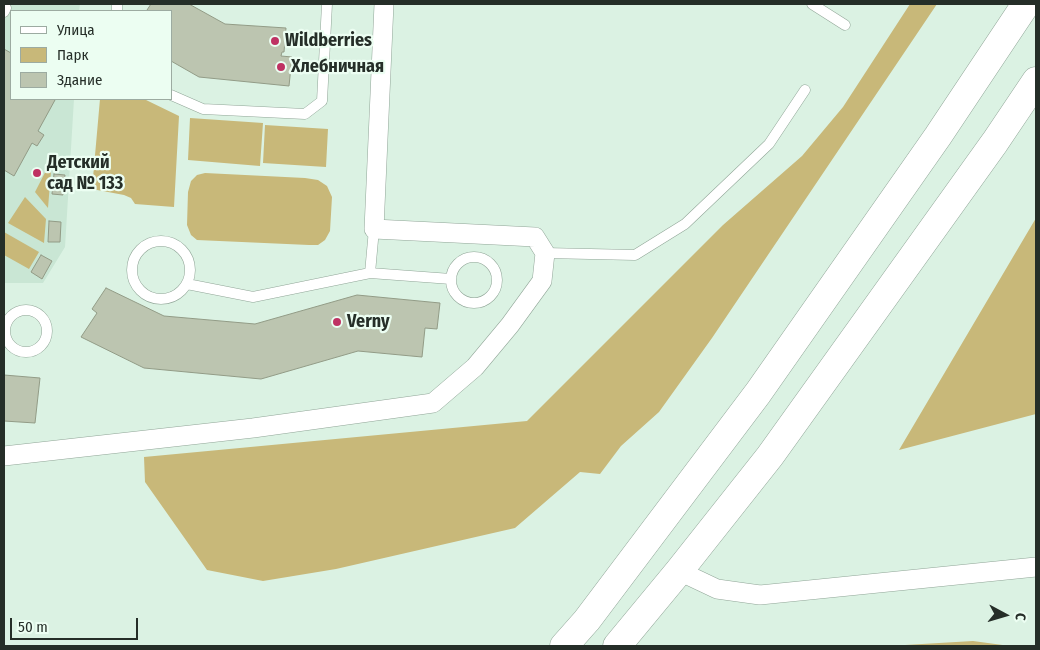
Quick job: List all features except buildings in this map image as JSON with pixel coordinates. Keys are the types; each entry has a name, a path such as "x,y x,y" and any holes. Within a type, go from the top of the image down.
{"main road":[{"path":"564,646 586,620 758,393 938,136 1026,4"},
{"path":"617,646 679,572 770,456 989,150 1036,81"}],"street":[{"path":"4,456 254,428 432,403 475,367 510,325 542,280 546,253 535,237 374,229 384,4"},
{"path":"679,572 717,589 760,595 1036,567"}],"lane":[{"path":"172,95 203,109 305,114 322,101 327,4"},
{"path":"812,4 845,25"},
{"path":"546,253 636,255 685,224 769,144 805,90"},
{"path":"370,273 374,229"},
{"path":"160,240 175,244 186,254 190,269 187,284 176,296 162,300 146,296 135,286 131,271 134,256 145,245 160,240"},
{"path":"478,257 490,263 497,274 496,288 488,298 476,303 463,301 454,292 451,279 455,267 466,258 478,257"},
{"path":"187,284 253,297 370,273 451,279"},
{"path":"26,309 38,312 46,322 47,335 42,345 32,351 20,352 10,346 4,336 6,321 16,312 26,309"}],"shaded area":[{"name":"Детский сад № 133","path":"4,4 80,4 79,10 10,10 10,100 74,100 65,247 43,283 4,283"}],"green space":[{"path":"910,4 937,4 712,338 659,412 621,446 600,474 580,472 515,528 336,569 263,581 207,570 145,482 144,457 527,421 723,225 802,156 843,107"},
{"path":"100,100 146,100 179,116 174,207 135,204 131,198 124,195 92,189"},
{"path":"190,118 263,123 260,166 188,160"},
{"path":"265,125 328,129 326,167 263,163"},
{"path":"52,159 48,208 35,192"},
{"path":"205,173 318,180 327,186 332,197 330,231 325,240 318,245 197,240 191,235 187,225 188,192 191,181 197,175"},
{"path":"25,197 46,219 44,243 8,223"},
{"path":"1036,218 1036,414 899,450"},
{"path":"4,232 39,252 29,269 4,255"},
{"path":"973,641 1010,646 888,646"}],"place":[{"name":"Wildberries","path":"275,41"},
{"name":"Хлебничная","path":"281,67"},
{"name":"Детский сад № 133","path":"37,173"},
{"name":"Verny","path":"337,322"}]}
